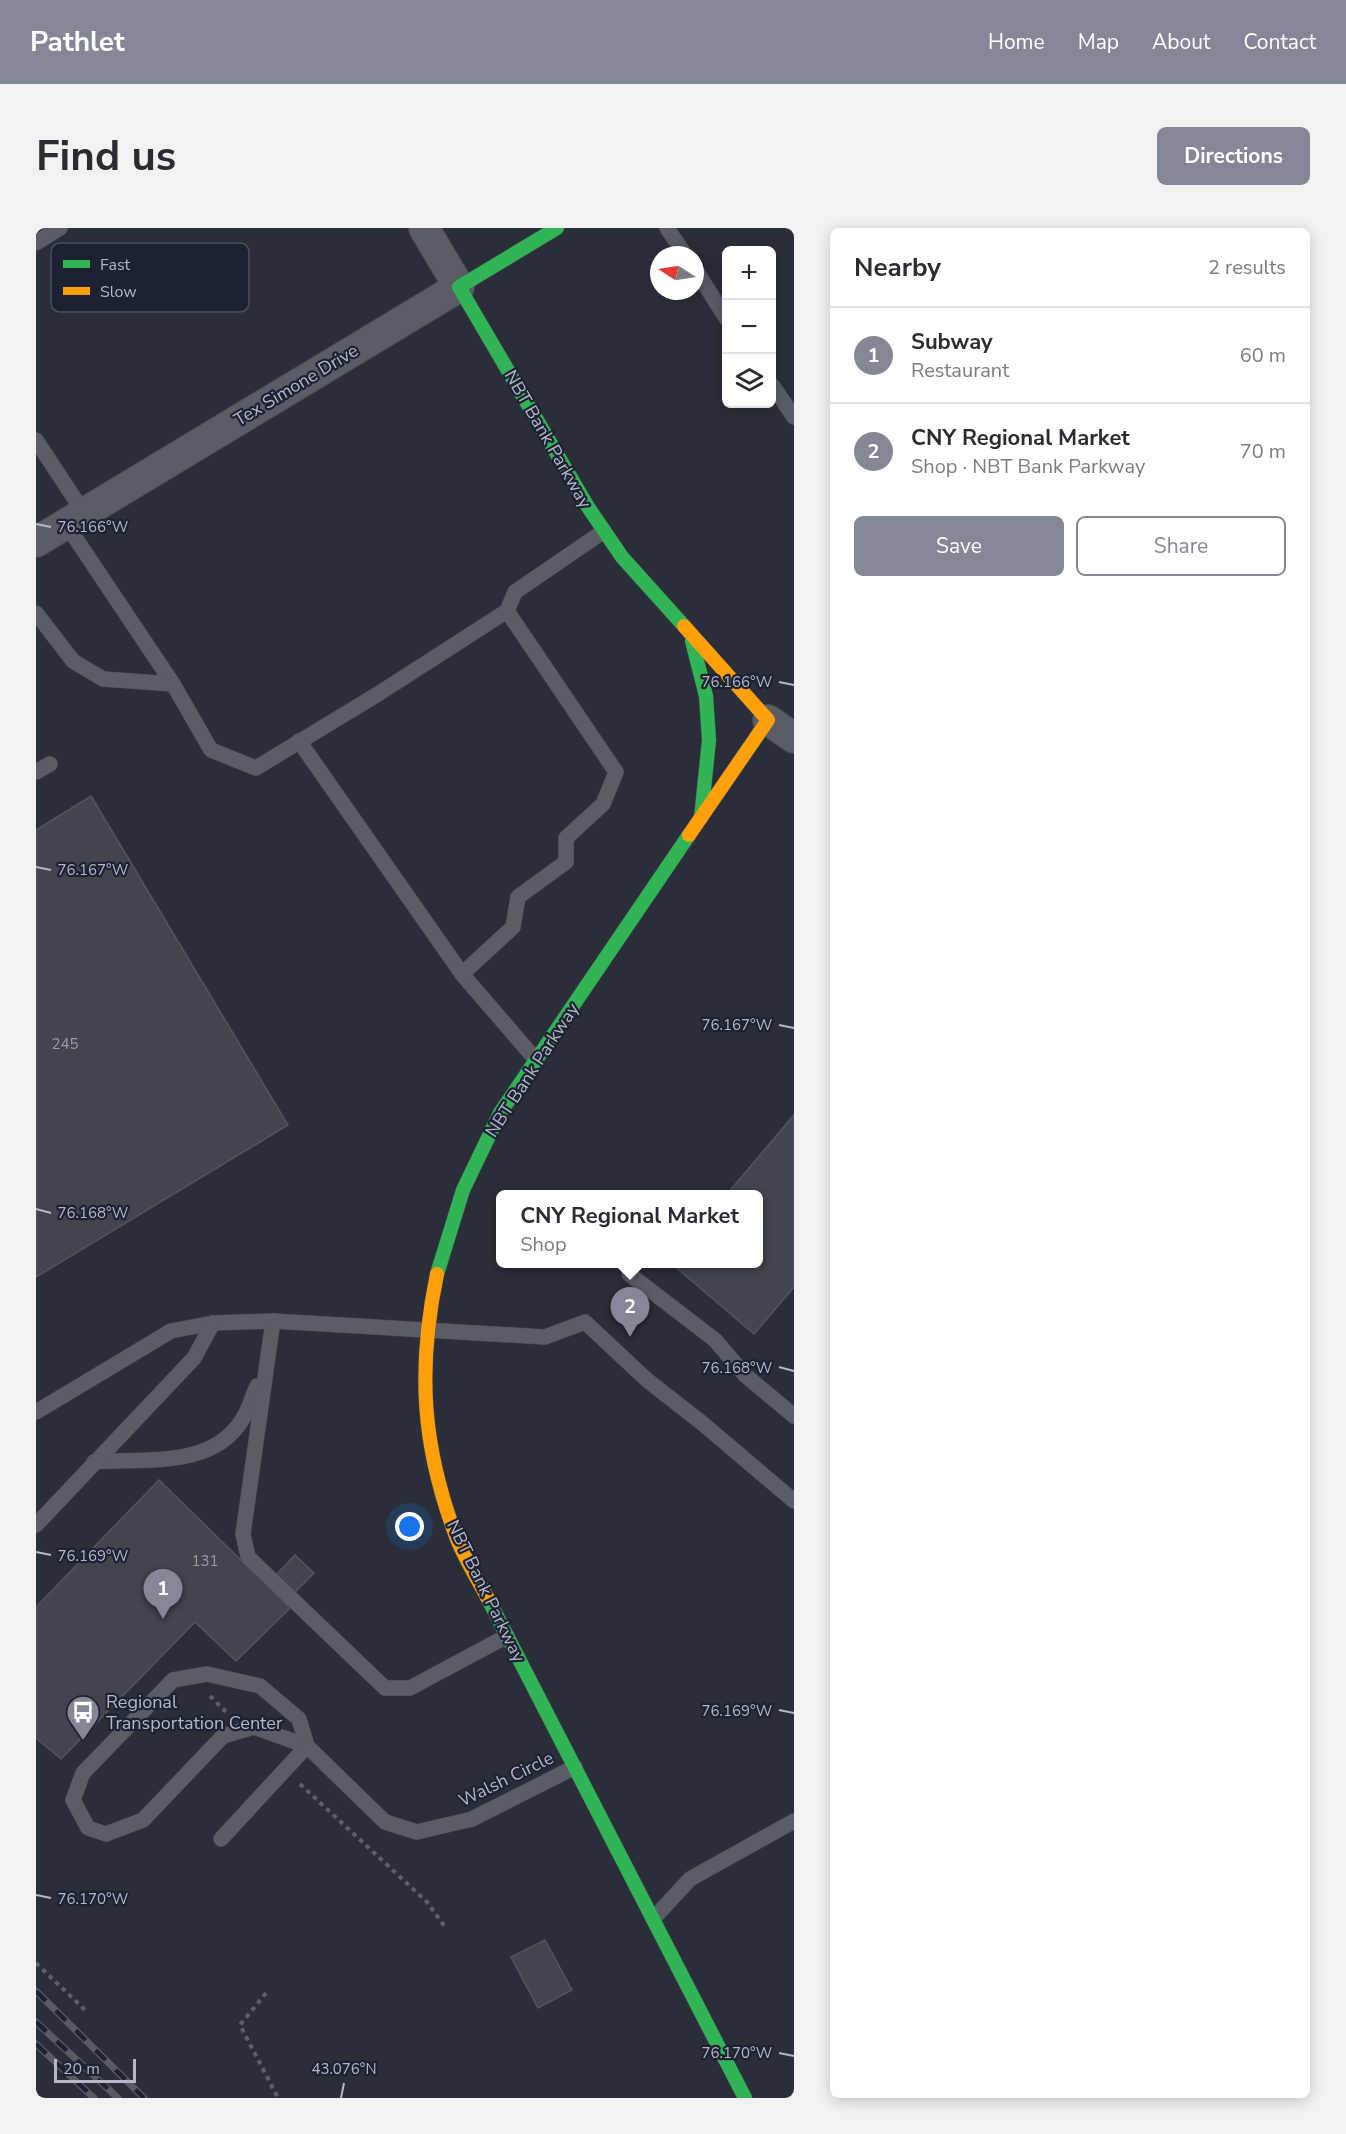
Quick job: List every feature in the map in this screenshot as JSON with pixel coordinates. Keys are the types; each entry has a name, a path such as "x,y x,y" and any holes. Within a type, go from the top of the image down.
{"street":[{"name":"NBT Bank Parkway","path":"424,228 604,531 622,557 690,636 768,720 500,1113 467,1176 449,1222 434,1274 422,1363 425,1413 442,1495 458,1541 746,2098"},
{"name":"Tex Simone Drive","path":"36,542 557,228"},
{"name":"NBT Bank Parkway","path":"690,636 706,696 709,740 700,822"},
{"path":"768,720 794,738"}],"lane":[{"path":"36,243 60,228"},
{"path":"668,228 679,246"},
{"path":"704,283 722,312"},
{"path":"776,392 794,417"},
{"path":"36,440 75,518 211,750 256,768 507,611 515,592 604,531"},
{"path":"462,974 513,927 518,897 566,862 566,838 603,804 616,772 507,611"},
{"path":"36,613 73,661 103,679 173,684"},
{"path":"299,741 462,974 536,1060"},
{"path":"36,772 50,764"},
{"path":"629,1274 715,1340 745,1375 794,1416"},
{"path":"273,1321 243,1534 248,1557 385,1688 410,1688 507,1636"},
{"path":"36,1412 171,1331 213,1323 273,1321 545,1338 585,1322 647,1380 794,1501"},
{"path":"36,1525 194,1358 213,1323"},
{"path":"94,1462 172,1460 197,1454 226,1440 242,1420 265,1370"},
{"name":"Walsh Circle","path":"307,1746 299,1719 260,1686 207,1674 173,1680 83,1773 73,1800 88,1828 106,1834 143,1820 223,1736 254,1727 307,1746 385,1822 417,1832 472,1820 574,1767"},
{"path":"221,1839 307,1746"},
{"path":"653,1919 690,1880 794,1821"}],"path":[{"path":"186,1678 208,1695 244,1730"},
{"path":"285,1770 427,1902 445,1927"},
{"path":"36,1963 85,2010"},
{"path":"266,1993 240,2025 279,2098"}],"building":[{"path":"91,796 288,1125 36,1277 36,830"},
{"path":"794,1115 794,1287 754,1334 677,1268 763,1268 763,1190 730,1190"},
{"path":"159,1480 290,1608 236,1661 195,1622 61,1759 36,1738 36,1607"},
{"path":"295,1555 314,1573 294,1593 275,1576"},
{"path":"545,1940 572,1990 538,2008 511,1957"}],"railway":[{"path":"36,1991 144,2098"},
{"path":"36,2022 118,2098"},
{"path":"36,2044 94,2098"}],"traffic: fast":[{"path":"557,228 459,287 588,507 622,557 684,626"},
{"path":"692,641 706,696 709,740 701,818"},
{"path":"437,1274 463,1190 500,1113 689,835"},
{"path":"487,1597 745,2098"}],"traffic: slow":[{"path":"684,626 768,720 689,835"},
{"path":"437,1274 431,1309 425,1376 430,1440 436,1472 457,1539 487,1597"}],"place":[{"name":"CNY Regional Market","path":"630,1337"},
{"name":"Subway","path":"163,1619"},
{"name":"Regional Transportation Center","path":"83,1741"}]}
